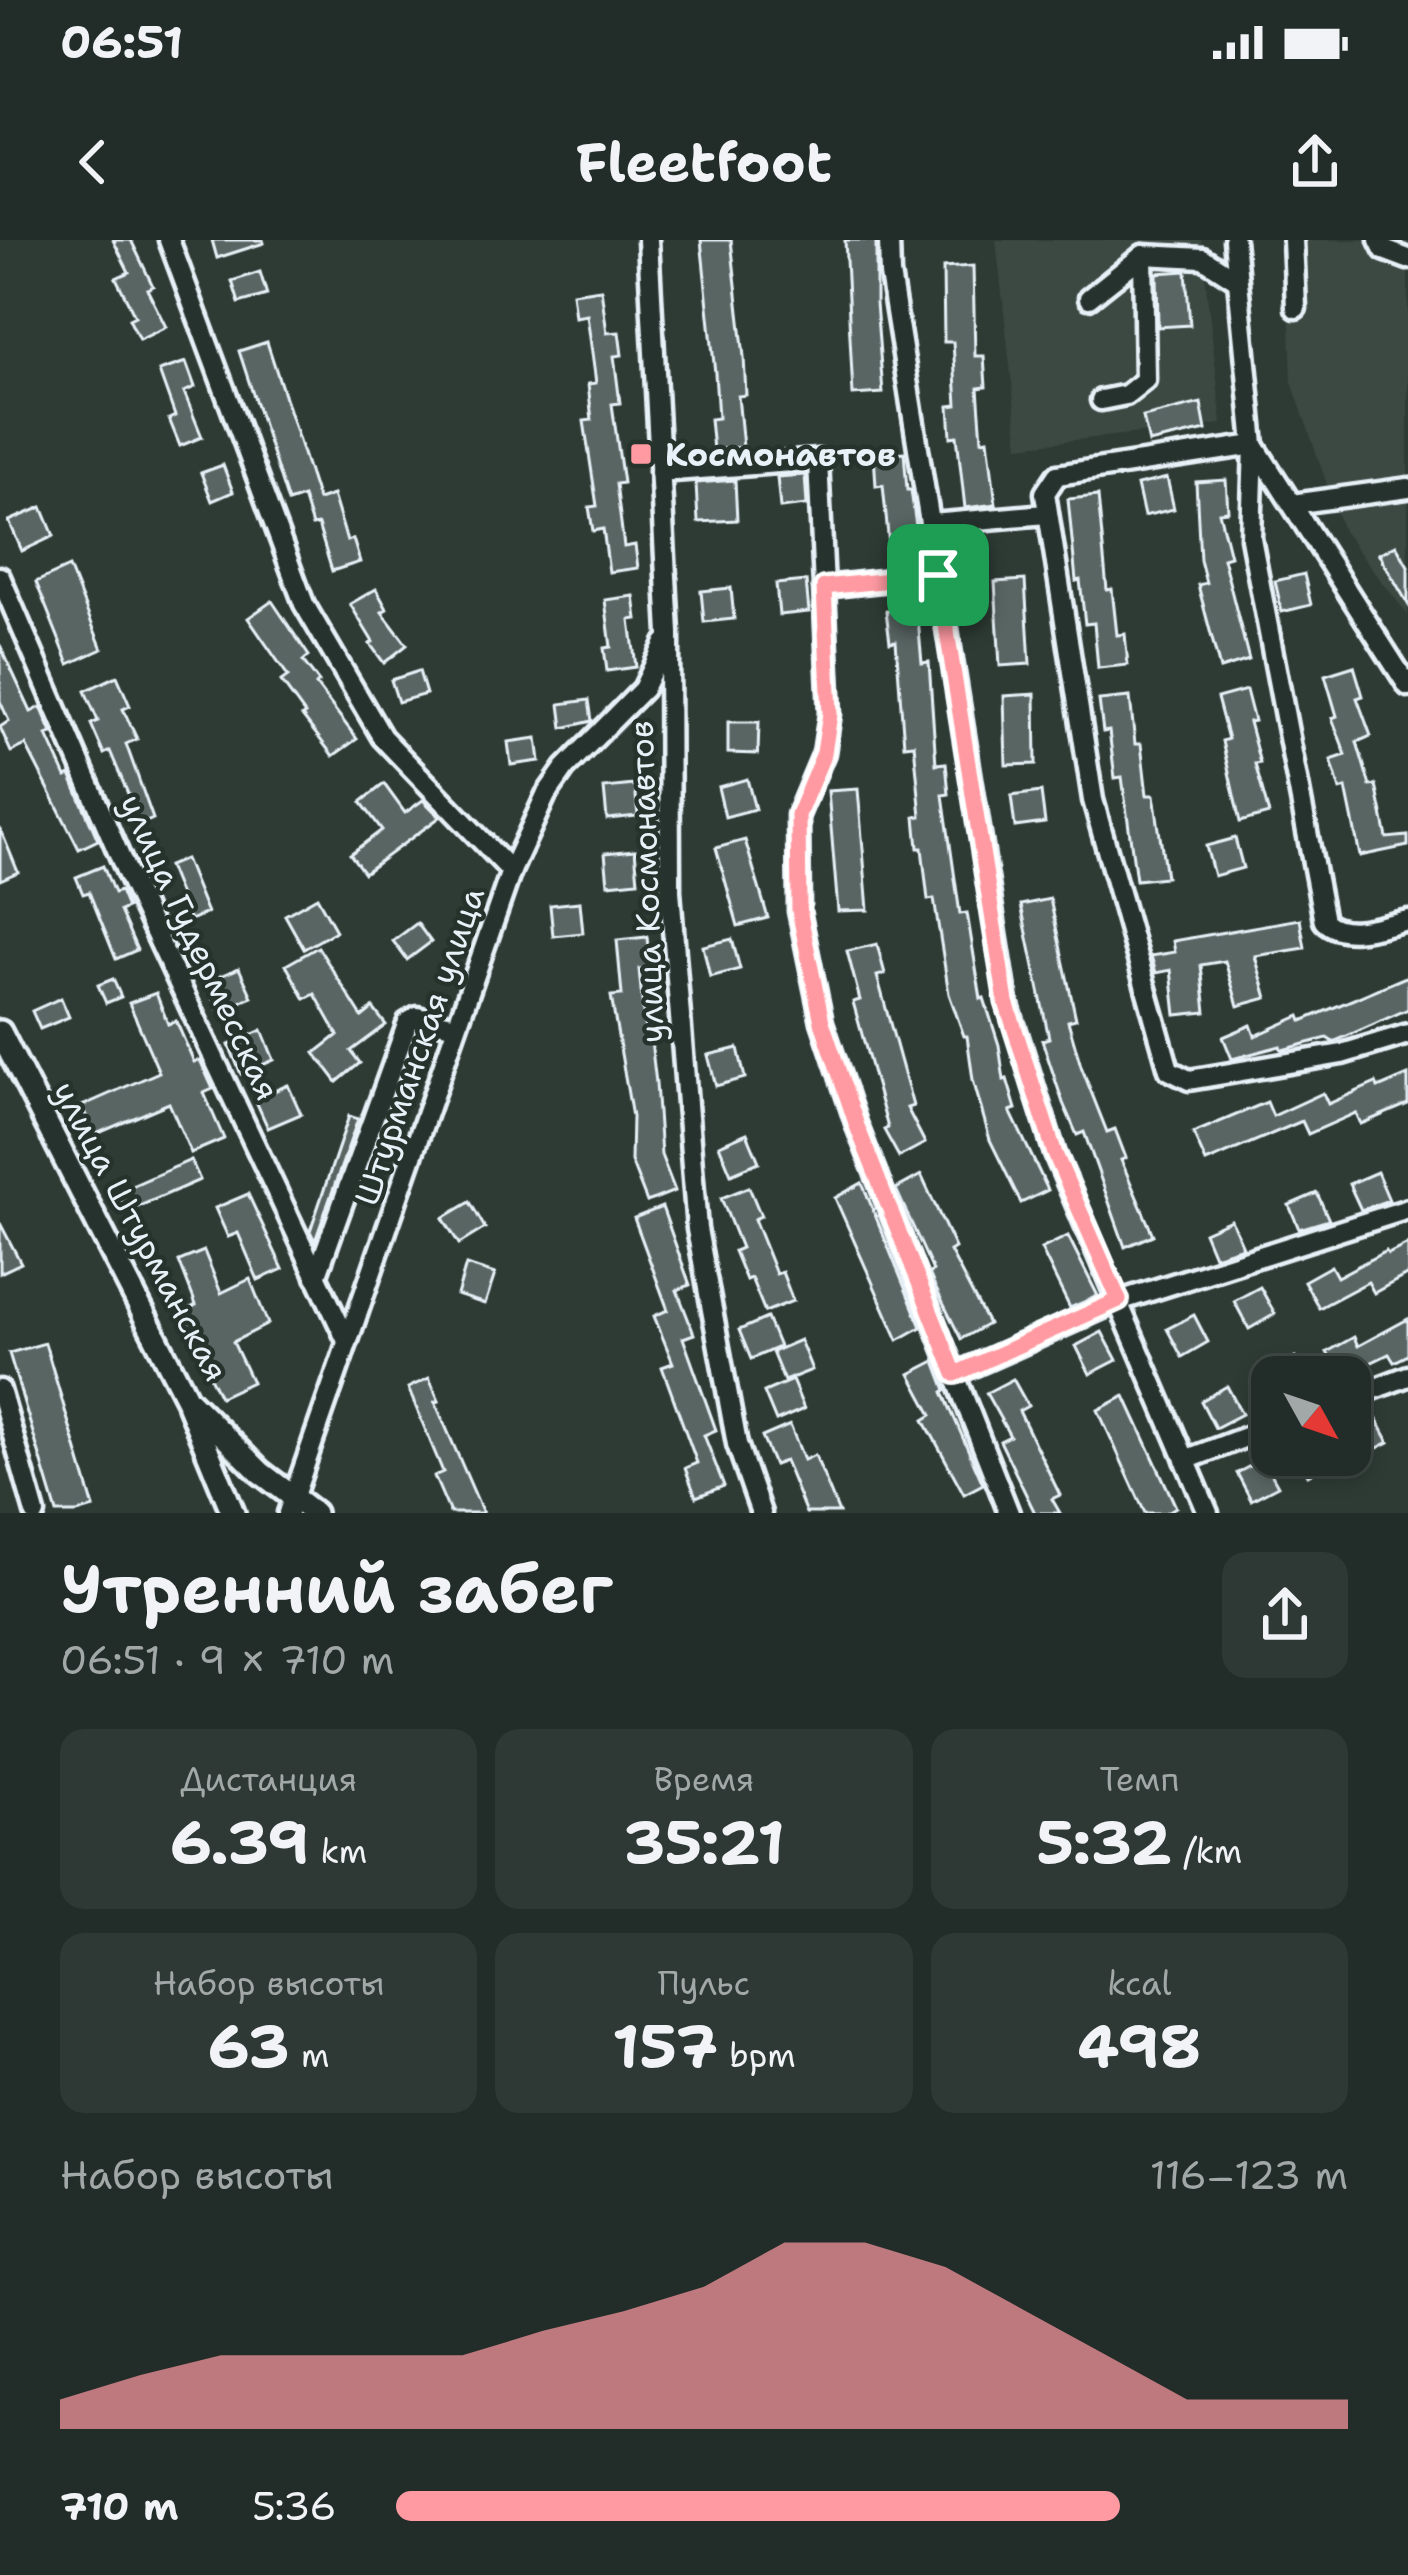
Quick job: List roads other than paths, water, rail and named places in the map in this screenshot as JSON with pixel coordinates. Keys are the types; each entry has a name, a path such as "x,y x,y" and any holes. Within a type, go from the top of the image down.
{"main road":[{"name":"улица Штурманская","path":"0,1032 184,1395 291,1505"},
{"path":"184,1395 232,1513"},
{"path":"291,1505 314,1513"}],"street":[{"path":"170,240 304,604 382,737 511,871"},
{"name":"улица Космонавтов","path":"648,240 669,633 670,891 697,1229 737,1444 761,1513"},
{"path":"889,240 890,274 1006,1002 1055,1154 1208,1513"},
{"path":"1234,240 1254,445 1251,538 1324,921 1330,928 1347,932 1408,920"},
{"path":"1293,240 1296,308"},
{"path":"1379,240 1384,250 1408,259"},
{"path":"1089,298 1143,255 1203,258 1237,280"},
{"path":"1101,400 1126,395 1145,380 1143,255"},
{"path":"1254,445 1398,650 1408,686"},
{"path":"1254,445 1057,475 1045,494 1093,800 1169,1070 1189,1080 1342,1054 1408,1034"},
{"path":"660,472 818,460 830,714 824,753 798,815 799,910 829,1043 1009,1513"},
{"path":"1292,503 1408,488"},
{"path":"932,524 1046,514"},
{"path":"824,587 938,575"},
{"name":"улица Гудермесская","path":"0,577 128,873 346,1341"},
{"name":"Штурманская улица","path":"291,1505 511,871 546,795 565,768 643,689 669,633"},
{"path":"316,1276 407,1022 417,1017 456,1026"},
{"path":"955,1374 1119,1300 1408,1209"},
{"path":"1371,1390 1408,1376"},
{"path":"0,1390 35,1513"},
{"path":"1185,1460 1251,1435"}],"place":[{"name":"Космонавтов","path":"641,454"}]}
